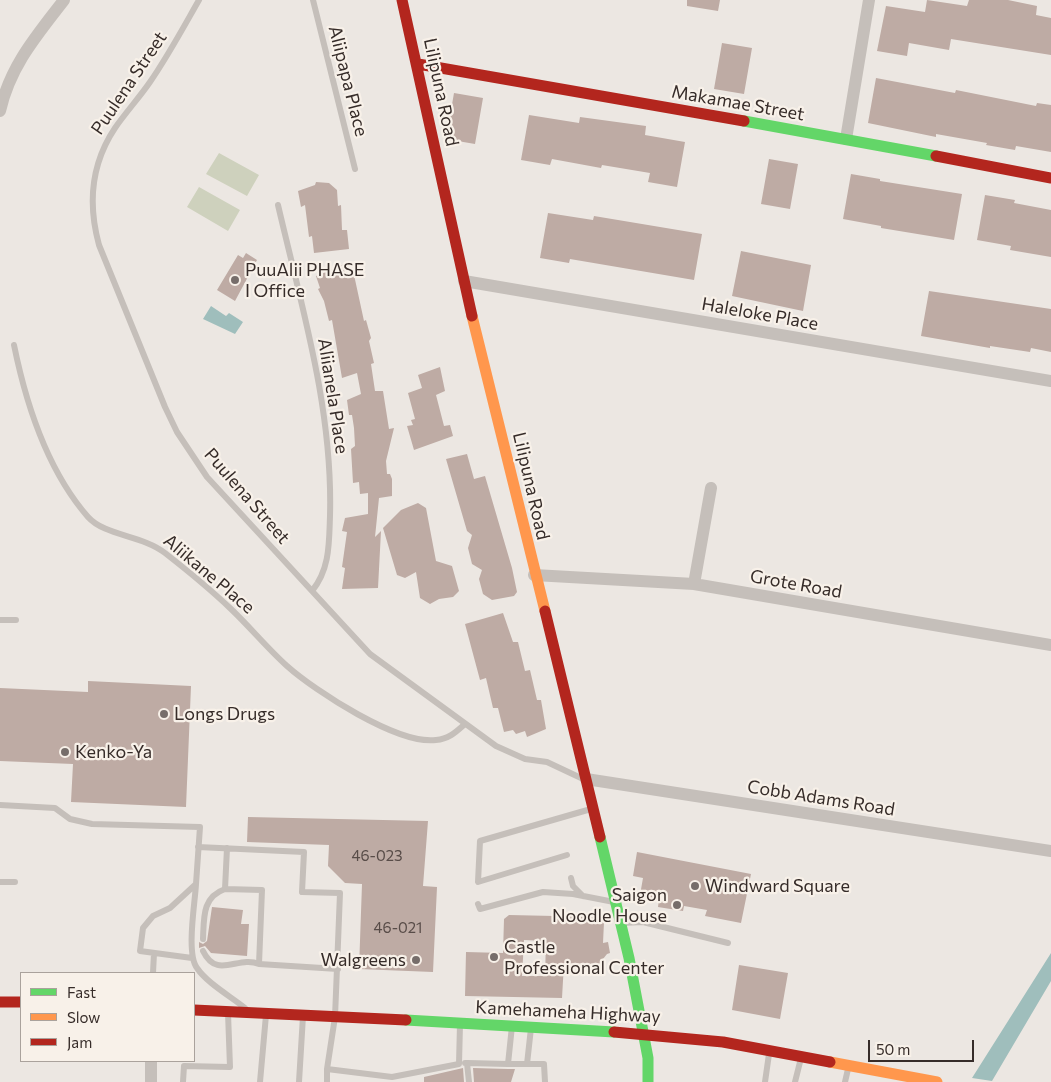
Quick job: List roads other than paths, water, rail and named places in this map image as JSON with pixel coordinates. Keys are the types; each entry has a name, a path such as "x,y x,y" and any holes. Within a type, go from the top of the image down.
{"street":[{"path":"0,111 8,82 22,54 64,0"},
{"name":"Lilipuna Road","path":"402,0 418,64 464,281 534,575 634,979 642,1033 648,1058 648,1082"},
{"path":"846,139 870,0"},
{"name":"Makamae Street","path":"418,64 846,139 1051,178"},
{"name":"Haleloke Place","path":"464,281 1051,381"},
{"path":"694,584 711,488"},
{"name":"Grote Road","path":"534,575 694,584 1051,645"},
{"name":"Cobb Adams Road","path":"586,779 1051,851"},
{"path":"0,1002 20,1002"},
{"name":"Kamehameha Highway","path":"195,1010 642,1033 723,1042 937,1082"},
{"path":"151,1062 151,1082"}],"lane":[{"name":"Puulena Street","path":"199,0 162,65 116,126 102,152 92,198 95,230 99,245 142,352 177,432 223,496 370,654 505,751 525,759 547,762 586,779"},
{"name":"Aliipapa Place","path":"312,0 355,169"},
{"name":"Aliianela Place","path":"278,205 322,394 328,443 330,493 328,558 320,581 312,591"},
{"name":"Aliikane Place","path":"14,345 24,390 40,433 61,476 92,521 106,529 146,541 165,553 232,610 302,678 355,713 395,731 428,740 453,735 465,724"},
{"path":"0,620 16,620"},
{"path":"0,805 55,808 70,819 92,824 200,827 192,958 197,970 250,1013"},
{"path":"567,855 478,882 480,841 592,809"},
{"path":"198,847 304,852 302,892 340,893 335,1017 327,1069 327,1082"},
{"path":"225,889 227,848"},
{"path":"571,878 573,886 584,896"},
{"path":"0,882 15,882"},
{"path":"192,958 140,952 143,928 153,916 170,908 196,884"},
{"path":"202,939 206,906 213,895 225,889 262,890 259,964"},
{"path":"478,904 480,909 543,892 584,896 615,902"},
{"path":"621,922 643,922 728,943"},
{"path":"203,951 210,962 223,966 246,961 259,964 338,970"},
{"path":"153,972 154,953"},
{"path":"183,1082 184,1066 230,1067 228,1012"},
{"path":"260,1082 266,1014"},
{"path":"299,1082 303,1015"},
{"path":"459,1064 460,1023"},
{"path":"508,1064 512,1025"},
{"path":"527,1064 532,1026"},
{"path":"765,1082 770,1051"},
{"path":"795,1082 801,1057"},
{"path":"327,1069 392,1080 467,1063 544,1064 545,1082"},
{"path":"467,1063 469,1082"},
{"path":"845,1082 849,1066"}],"water":[{"path":"211,306 226,316 229,313 243,322 235,334 203,319"},
{"path":"1051,953 1051,981 992,1081 972,1078"}],"place":[{"name":"PuuAlii PHASE I Office","path":"235,280"},
{"name":"Longs Drugs","path":"164,714"},
{"name":"Kenko-Ya","path":"65,752"},
{"name":"Windward Square","path":"695,886"},
{"name":"Saigon Noodle House","path":"677,905"},
{"name":"Castle Professional Center","path":"494,957"},
{"name":"Walgreens","path":"416,960"}]}
